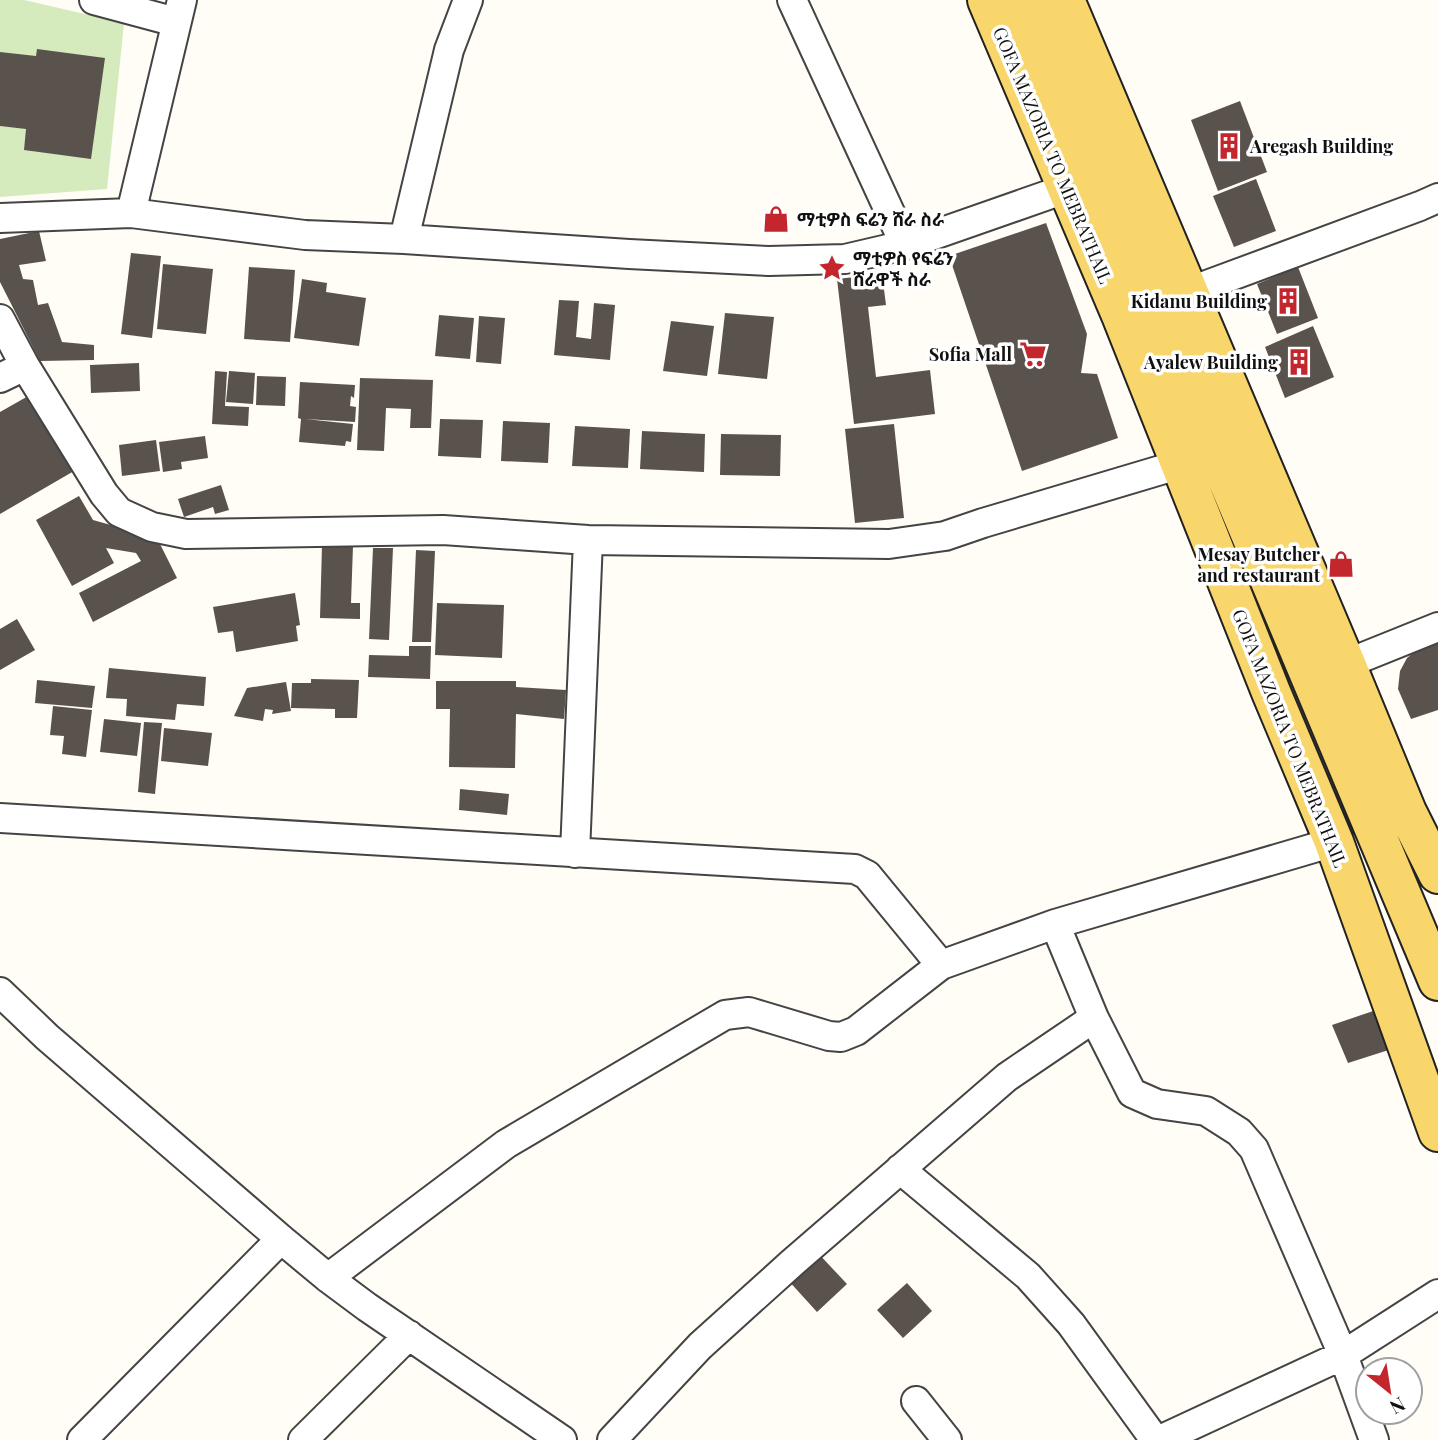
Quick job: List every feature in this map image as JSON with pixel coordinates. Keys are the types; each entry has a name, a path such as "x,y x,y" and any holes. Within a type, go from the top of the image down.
{"main road":[{"name":"GOFA MAZORIA TO MEBRATHAIL","path":"986,0 1121,315 1270,692 1334,842 1438,1132"},
{"path":"1026,0 1438,981"},
{"path":"1065,0 1438,887"},
{"path":"1407,812 1438,874"},
{"path":"1352,894 1438,1082"}],"street":[{"path":"94,0 179,11 131,214"},
{"path":"404,239 449,50 468,0"},
{"path":"792,0 905,244"},
{"path":"0,218 131,214 305,235 769,261 845,259 905,244 1068,188"},
{"path":"1188,292 1438,198"},
{"path":"0,319 12,372 119,512 152,527 186,534 443,530 588,540 889,544 945,536 1181,464"},
{"path":"575,853 588,540"},
{"path":"1346,664 1438,626"},
{"path":"0,818 855,869 867,875 941,965"},
{"path":"328,1278 506,1144 725,1015 749,1012 829,1036 841,1037 856,1031 941,965 1055,924 1334,842"},
{"path":"1055,924 1094,1018 1132,1093 1157,1104 1206,1111 1239,1132 1255,1149 1343,1355 1374,1440"},
{"path":"0,992 47,1037 328,1278 562,1440"},
{"path":"612,1440 700,1346 792,1263 1007,1077 1094,1018"},
{"path":"900,1169 1028,1276 1070,1324 1158,1440 1343,1355 1438,1294"},
{"path":"82,1440 281,1239"},
{"path":"303,1440 409,1335"},
{"path":"916,1401 947,1440"}],"green space":[{"path":"0,0 24,0 124,23 107,189 0,197"}],"building":[{"path":"37,49 105,58 91,159 24,150 26,129 0,126 0,52 36,56"},
{"name":"Aregash Building","path":"1240,101 1267,172 1218,191 1191,120"},
{"path":"1256,179 1276,231 1234,247 1213,196"},
{"name":"Sofia Mall","path":"1046,223 1087,334 1081,373 1097,374 1118,438 1022,471 949,256"},
{"path":"39,231 46,261 19,265 23,279 33,280 38,305 48,303 62,342 94,345 94,360 40,361 0,282 0,239"},
{"path":"131,253 161,256 152,338 121,334"},
{"path":"163,264 213,269 206,334 157,329"},
{"path":"249,267 295,270 290,342 244,339"},
{"name":"Kidanu Building","path":"1298,267 1318,318 1277,334 1257,284"},
{"path":"882,274 886,305 868,307 876,377 930,370 935,414 854,424 837,279"},
{"path":"302,279 327,283 326,292 366,298 359,346 294,338"},
{"path":"559,300 579,301 576,337 591,339 594,303 615,305 610,360 554,355"},
{"path":"725,313 774,317 767,379 718,374"},
{"path":"439,315 474,318 470,359 435,356"},
{"path":"479,316 505,318 501,364 476,362"},
{"path":"671,321 714,326 707,376 663,371"},
{"name":"Ayalew Building","path":"1313,326 1334,377 1285,398 1265,347"},
{"path":"139,363 140,391 91,393 90,365"},
{"path":"215,371 227,372 225,406 249,407 248,426 212,424"},
{"path":"229,371 255,373 253,404 226,402"},
{"path":"257,376 286,377 285,406 256,405"},
{"path":"360,378 433,380 431,428 410,428 411,409 386,408 384,451 357,450"},
{"path":"300,382 355,385 350,406 356,407 355,422 305,419 353,424 351,442 346,441 345,446 299,442"},
{"path":"30,395 74,471 0,514 0,412"},
{"path":"440,419 483,420 481,458 438,456"},
{"path":"503,421 550,423 548,463 501,461"},
{"path":"894,424 904,518 855,523 845,429"},
{"path":"575,426 630,429 628,468 572,466"},
{"path":"642,431 705,434 704,472 640,469"},
{"path":"721,434 781,435 780,476 720,475"},
{"path":"205,436 208,458 181,462 182,469 163,472 159,442"},
{"path":"156,440 160,471 122,476 119,445"},
{"path":"221,485 229,510 215,514 213,507 184,517 178,499"},
{"path":"79,496 93,520 157,538 177,578 93,622 79,593 141,561 136,553 106,548 114,563 72,586 36,520"},
{"path":"322,545 353,546 351,603 360,603 360,619 320,618"},
{"path":"373,548 393,548 389,640 369,639"},
{"path":"416,550 435,551 431,642 412,642"},
{"path":"295,593 300,625 296,626 298,641 236,652 233,631 218,633 213,607"},
{"path":"437,603 504,605 502,658 435,655"},
{"path":"17,619 35,650 0,670 0,629"},
{"path":"1438,641 1438,710 1411,719 1398,689 1400,671 1407,658 1418,649"},
{"path":"409,646 431,646 430,679 368,677 369,655 409,656"},
{"path":"109,668 206,677 204,706 177,704 175,720 126,716 127,699 106,698"},
{"path":"311,679 359,680 357,718 335,718 335,709 291,708 292,683 311,683"},
{"path":"37,680 95,686 92,708 35,703"},
{"path":"436,681 516,681 516,687 566,690 564,719 516,714 515,768 449,767 450,709 436,709"},
{"path":"286,682 291,711 272,714 273,710 265,709 263,721 234,716 247,688"},
{"path":"53,706 92,710 86,757 62,754 64,736 50,735"},
{"path":"104,719 141,723 137,756 100,752"},
{"path":"144,722 162,723 155,794 138,792"},
{"path":"164,728 212,733 208,766 161,761"},
{"path":"460,789 509,794 507,815 459,810"},
{"path":"1382,1008 1398,1047 1348,1063 1332,1025"},
{"path":"816,1251 847,1284 817,1312 787,1279"},
{"path":"907,1283 932,1311 903,1338 877,1310"}],"place":[{"name":"Aregash Building","path":"1229,146"},
{"name":"ማቲዎስ ፍሬን ሸራ ስራ","path":"776,219"},
{"name":"ማቲዎስ የፍሬን ሸራዋች ስራ","path":"832,268"},
{"name":"Kidanu Building","path":"1288,301"},
{"name":"Sofia Mall","path":"1033,354"},
{"name":"Ayalew Building","path":"1299,362"},
{"name":"Mesay Butcher and restaurant","path":"1341,564"}]}
